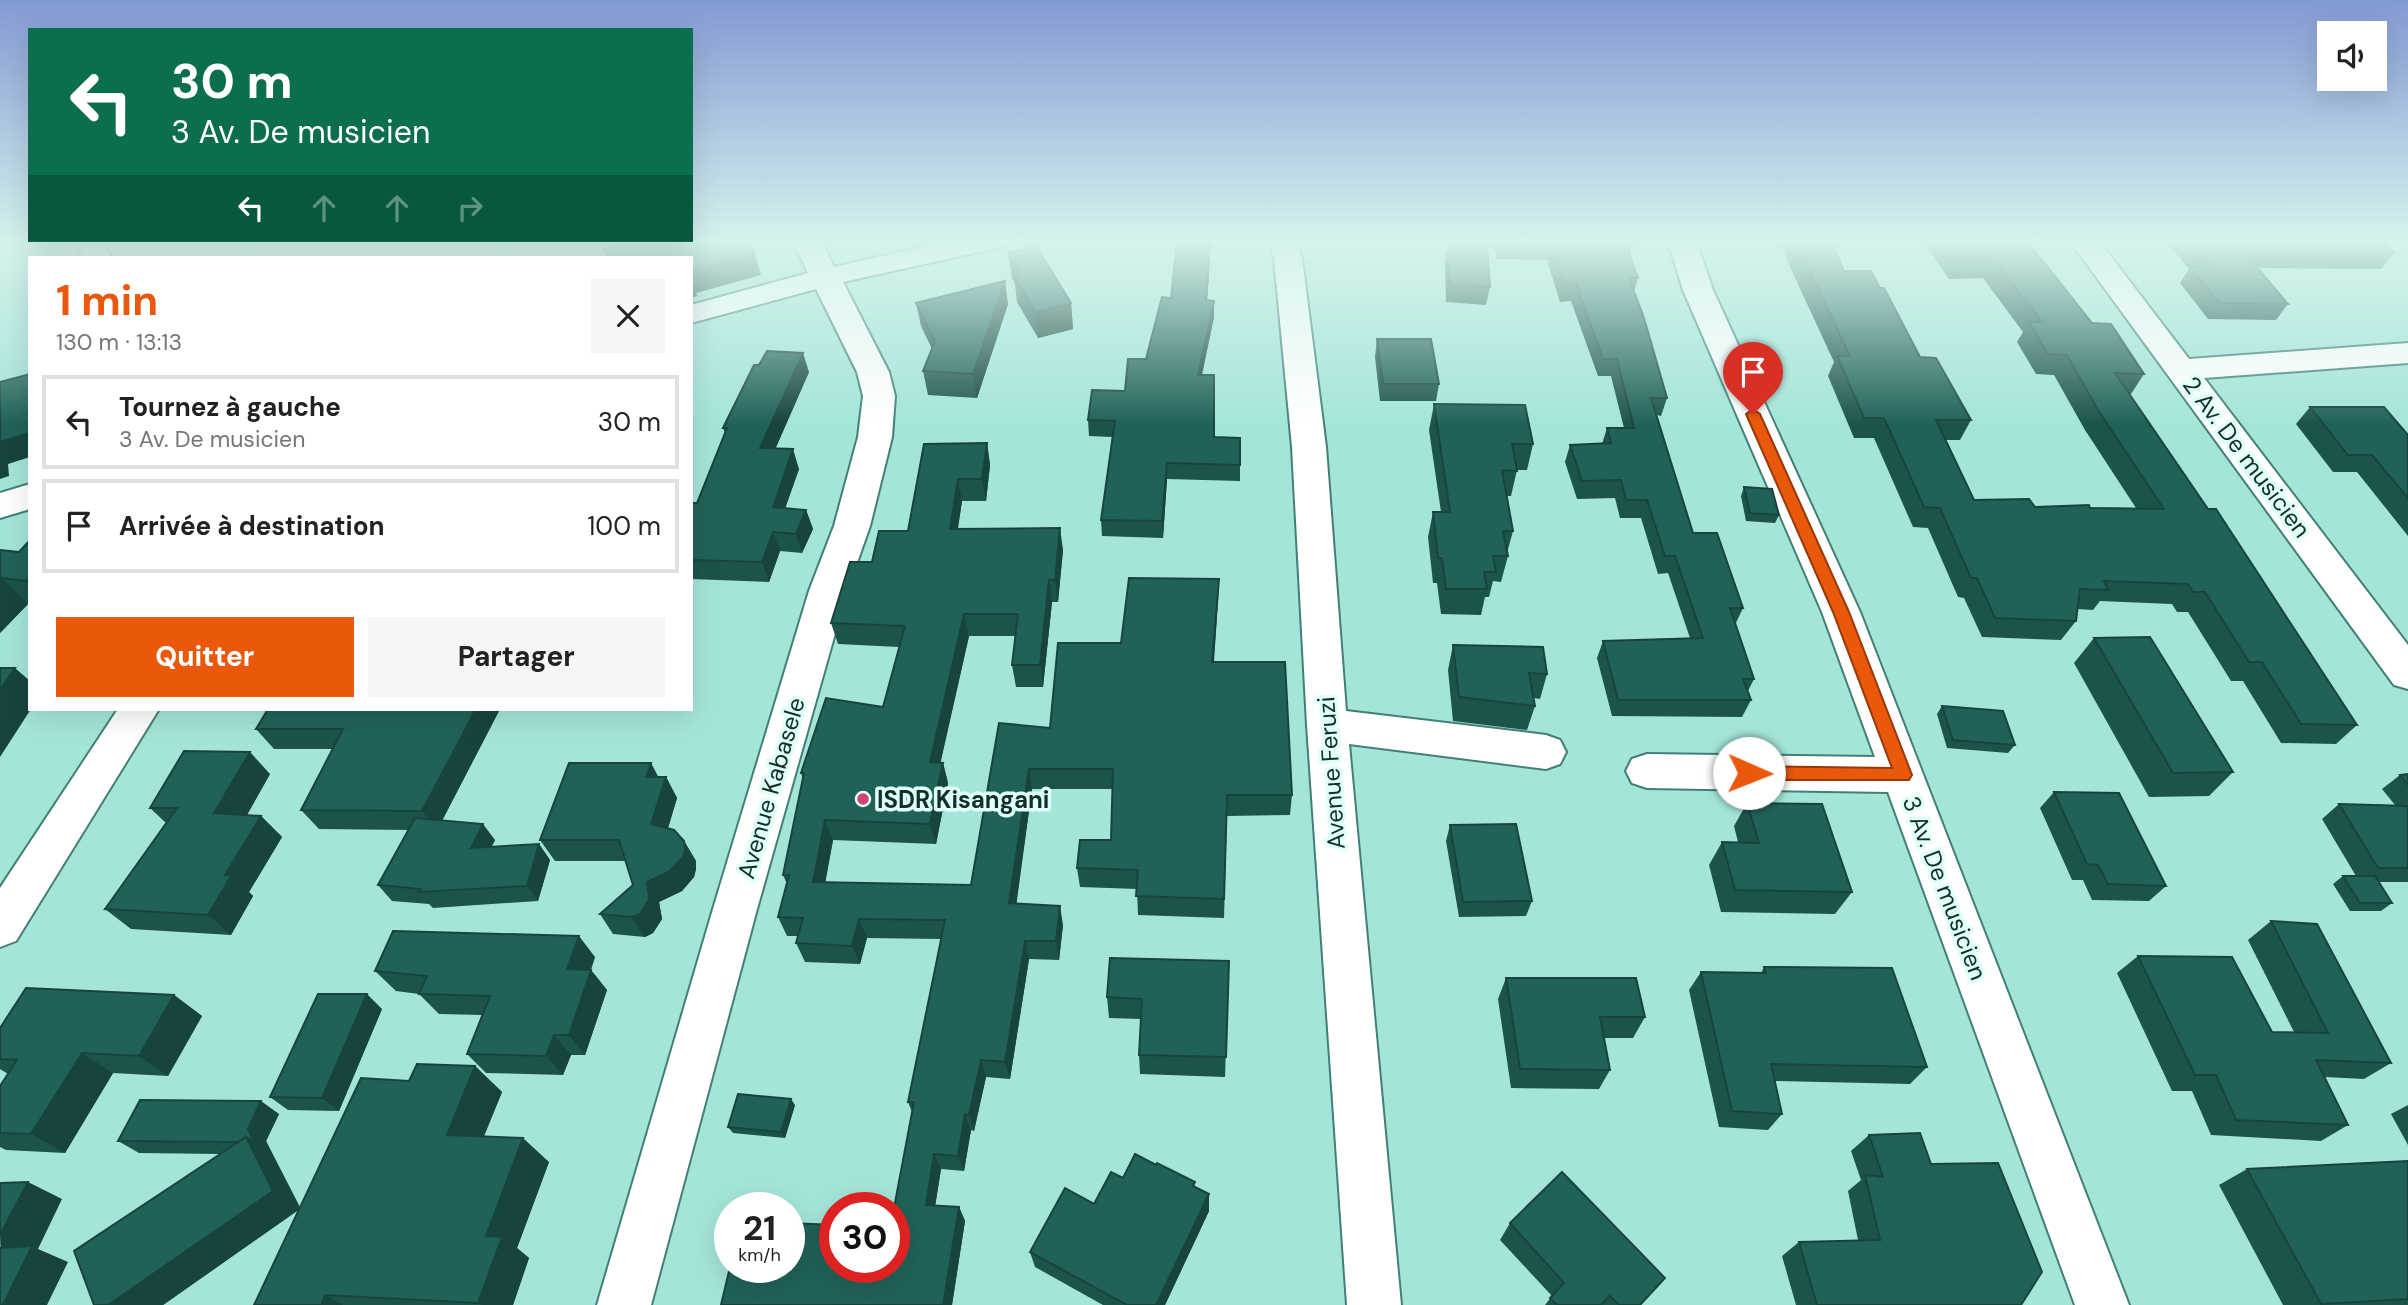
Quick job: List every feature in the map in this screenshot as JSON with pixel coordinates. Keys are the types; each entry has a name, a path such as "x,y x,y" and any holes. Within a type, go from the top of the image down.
{"street":[{"path":"693,313 735,302"},
{"name":"Avenue Kabasele","path":"624,1305 732,922 828,591 852,526 875,437 879,396 873,372 839,302"},
{"name":"Avenue Feruzi","path":"1293,302 1309,447 1327,725 1374,1305"},
{"name":"3 Av. De musicien","path":"1703,302 1841,612 2102,1305"},
{"name":"2 Av. De musicien","path":"2130,302 2408,674"},
{"path":"2182,370 2408,353"},
{"path":"0,506 28,497"},
{"path":"0,927 138,711"},
{"path":"1327,725 1546,752"},
{"path":"1647,771 1903,775"}],"building":[{"path":"998,302 973,374 923,371 935,341 916,303"},
{"path":"1029,302 1071,303 1035,312"},
{"path":"1161,302 1214,302 1198,375 1214,375 1214,437 1240,438 1240,465 1167,463 1162,521 1101,520 1115,421 1088,420 1092,390 1125,391 1128,359 1146,359"},
{"path":"1582,302 1638,302 1667,398 1651,398 1693,533 1717,533 1743,608 1730,608 1754,679 1743,679 1751,700 1618,700 1603,641 1703,638 1675,556 1665,556 1647,500 1626,500 1621,480 1582,481 1570,445 1611,443 1607,428 1634,428 1617,359 1603,359"},
{"path":"1824,302 1891,302 1920,357 1936,358 1971,420 1936,420 1974,500 2029,499 2035,507 2089,505 2090,508 2164,509 2098,410 2067,355 2048,354 2029,322 2042,322 2027,302 2075,302 2092,323 2111,324 2144,374 2115,373 2208,509 2216,509 2357,725 2301,724 2262,662 2249,662 2205,592 2193,592 2188,584 2104,581 2108,590 2080,589 2076,621 1995,618 1977,578 1971,578 1940,508 1924,507 1884,418 1864,418 1837,356 1850,356"},
{"path":"2286,302 2288,304 2219,303"},
{"path":"1377,339 1431,339 1439,384 1383,384"},
{"path":"767,351 803,353 760,448 793,449 773,507 806,510 796,534 773,532 762,562 693,560 693,503 697,503 727,428 723,428 754,365 759,365"},
{"path":"28,375 28,434 0,442 0,382"},
{"path":"1434,404 1525,405 1533,444 1512,444 1517,471 1502,470 1513,531 1503,531 1508,556 1493,556 1496,572 1484,572 1487,589 1446,589 1442,558 1438,558 1433,512 1450,512"},
{"path":"2310,407 2384,407 2408,435 2408,498 2372,455 2348,455"},
{"path":"987,443 982,479 958,479 950,529 1060,528 1055,580 1049,580 1040,665 1012,665 1018,614 964,614 930,762 943,763 930,824 825,820 813,882 971,885 999,723 1050,728 1058,643 1121,643 1129,578 1219,579 1212,662 1285,662 1292,795 1227,795 1224,899 1136,896 1138,870 1077,868 1080,840 1111,840 1113,769 1029,769 1009,903 1060,906 1056,941 1025,941 1005,1062 981,1060 969,1115 965,1114 958,1156 934,1154 926,1205 959,1207 943,1305 721,1305 726,1283 805,1283 805,1224 819,1224 819,1283 910,1283 910,1192 897,1192 914,1102 908,1102 945,920 859,919 852,946 796,943 803,918 778,917 789,875 783,875 804,773 801,773 826,698 883,707 905,626 831,623 850,562 872,562 879,531 908,531 924,444"},
{"path":"1744,487 1772,489 1779,515 1750,513"},
{"path":"28,542 28,579 2,578 0,581 0,550 19,552"},
{"path":"2150,637 2233,772 2173,773 2094,638"},
{"path":"1453,645 1543,647 1547,674 1529,673 1535,706 1459,697"},
{"path":"0,668 15,668 0,690"},
{"path":"1942,706 2003,711 2015,745 1953,740"},
{"path":"267,711 475,711 422,811 301,810 343,729 256,729"},
{"path":"184,751 250,752 214,813 261,816 225,875 231,876 208,915 105,909 177,808 150,808"},
{"path":"569,763 651,763 646,777 666,777 651,824 674,830 684,841 685,849 683,857 670,871 647,882 649,899 640,914 631,917 600,914 633,885 619,840 540,840"},
{"path":"2408,774 2408,785 2400,775"},
{"path":"2054,792 2119,793 2166,886 2108,884 2098,865 2087,864"},
{"path":"1747,803 1822,804 1852,892 1735,890 1722,842 1759,843"},
{"path":"2339,804 2408,806 2408,868 2378,868"},
{"path":"415,818 483,824 471,848 539,844 527,886 419,892 421,889 378,885"},
{"path":"1516,824 1532,901 1463,902 1450,825"},
{"path":"2343,876 2375,876 2392,903 2360,903"},
{"path":"2271,921 2317,924 2391,1063 2316,1060 2348,1125 2236,1120 2216,1075 2195,1075 2138,956 2232,957 2272,1032 2328,1033"},
{"path":"393,931 579,936 567,969 591,970 569,1035 554,1035 546,1056 467,1054 490,996 419,994 427,976 375,971"},
{"path":"1110,958 1229,961 1226,1057 1139,1055 1142,999 1107,997"},
{"path":"1764,967 1892,968 1927,1067 1771,1064 1782,1114 1732,1111 1701,972 1766,973"},
{"path":"1506,978 1636,978 1645,1017 1600,1017 1610,1070 1520,1069"},
{"path":"26,988 174,995 139,1056 82,1053 31,1134 0,1133 0,1086 17,1060 0,1059 0,1028"},
{"path":"318,994 367,994 322,1098 270,1097"},
{"path":"417,1064 475,1066 447,1135 523,1138 486,1236 502,1237 478,1303 325,1295 321,1305 254,1305 361,1078 409,1081"},
{"path":"738,1094 791,1099 781,1132 728,1127"},
{"path":"140,1100 261,1101 248,1129 254,1142 246,1137 238,1142 118,1141"},
{"path":"1920,1133 1931,1164 1998,1163 2042,1272 2021,1305 1817,1305 1799,1242 1880,1240 1865,1175 1883,1177 1869,1135"},
{"path":"246,1137 273,1191 108,1305 94,1305 74,1251"},
{"path":"1135,1154 1195,1182 1193,1186 1209,1194 1156,1305 1127,1305 1030,1252 1065,1188 1094,1204 1111,1172 1123,1178"},
{"path":"2408,1161 2408,1299 2321,1304 2247,1169"},
{"path":"1562,1172 1665,1278 1640,1305 1619,1305 1610,1296 1601,1305 1557,1305 1550,1298 1564,1283 1510,1223"},
{"path":"28,1182 0,1235 0,1183"},
{"path":"32,1246 3,1305 0,1305 0,1248"}],"place":[{"name":"ISDR Kisangani","path":"863,799"}],"route":[{"path":"1749,773 1903,775 1841,612 1753,414"}]}
